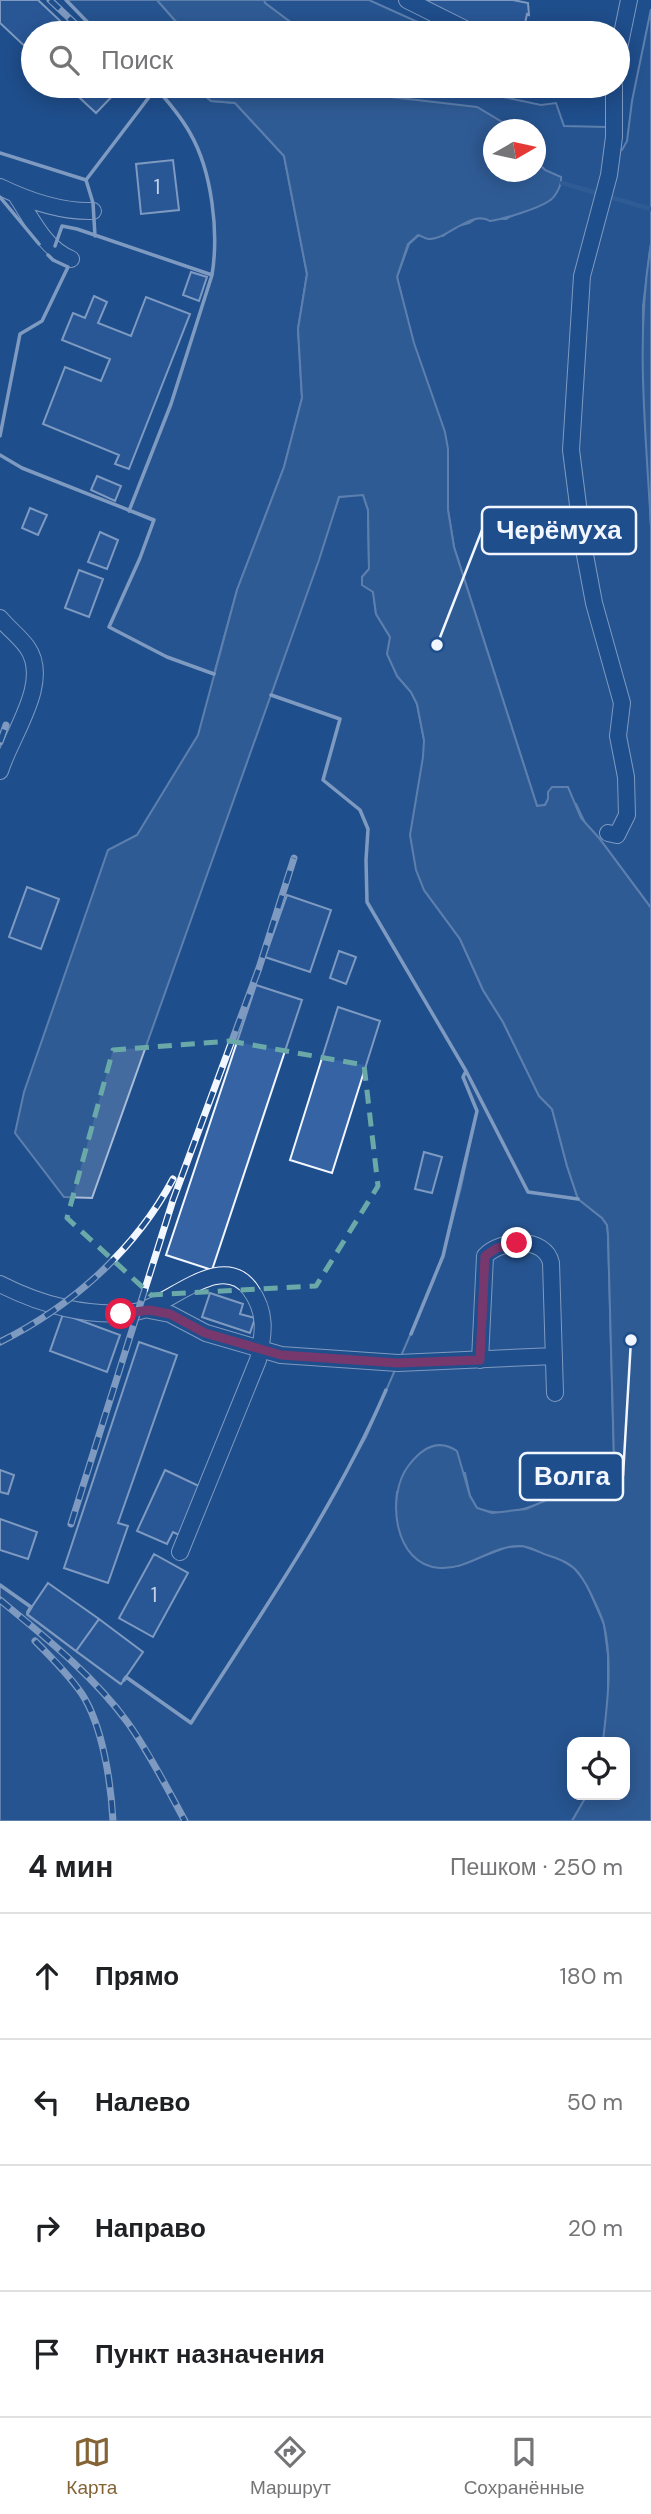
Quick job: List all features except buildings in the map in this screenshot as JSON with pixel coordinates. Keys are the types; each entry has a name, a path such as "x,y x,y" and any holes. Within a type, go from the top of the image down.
{"street":[{"path":"407,0 449,21"},
{"path":"625,21 629,0"},
{"path":"608,833 617,835 627,815 626,777 618,736 622,703 594,603 583,544 571,450 582,276 609,175 614,137 614,98"},
{"path":"0,187 16,195 69,211 93,211"},
{"path":"16,195 46,241 57,253 71,259"},
{"path":"0,618 26,646 36,673 32,694 0,771"},
{"path":"480,1360 485,1256 497,1248 517,1243 535,1245 550,1256 555,1393"},
{"path":"149,1310 201,1280 215,1276 237,1277 247,1283 261,1307 264,1328 251,1378 180,1552"},
{"path":"0,1284 51,1304 95,1313 109,1315 149,1310 170,1314 205,1333 281,1355 374,1363 554,1356"}],"highlighted area":[{"path":"230,1041 364,1065 378,1186 316,1286 151,1295 67,1218 113,1050"}],"shaded area":[{"path":"66,0 157,0 175,21 86,21"},
{"path":"157,0 264,0 289,21 175,21"},
{"path":"264,0 369,0 415,21 289,21"},
{"path":"651,9 651,244 643,306 643,351 651,527 651,908 599,838 586,825 576,804 548,799 545,805 537,806 454,547 446,480 397,277 409,244 419,235 443,236 454,227 477,218 506,219 519,212 538,182 546,182 546,119 492,119 442,104 397,98 508,98 541,105 556,103 564,126 607,127 618,151 622,150 627,141 632,101"},
{"path":"164,98 208,98 211,101 235,103 284,156 307,274 298,329 302,398 284,467 237,590 214,674 167,657 109,627 140,558 153,521 129,511 171,404 212,275 214,221 204,165 198,148"},
{"path":"208,98 400,98 477,107 497,119 483,119 483,182 546,182 546,170 561,177 554,197 537,207 496,220 475,219 436,238 428,239 418,235 408,244 397,277 414,343 445,432 448,449 448,510 454,547 537,806 545,805 552,787 568,787 581,818 651,908 651,1821 572,1821 584,1800 630,1800 630,1737 603,1737 609,1669 607,1639 600,1614 578,1572 562,1560 522,1546 501,1549 451,1568 424,1564 412,1555 398,1527 397,1493 402,1478 414,1459 437,1445 457,1451 470,1496 477,1508 492,1513 526,1509 586,1483 610,1468 614,1459 608,1235 607,1225 602,1218 578,1199 552,1109 539,1096 503,1022 483,990 460,939 424,890 416,870 410,835 424,740 417,704 397,676 387,654 390,637 376,614 373,592 362,585 362,577 369,569 368,510 363,495 339,497 92,1198 64,1197 15,1133 24,1092 108,850 137,835 198,735 237,590 284,467 302,398 298,329 307,274 284,156 235,103 211,101"},
{"path":"651,244 651,527 643,350 646,279"},
{"path":"363,494 368,510 369,569 362,577 373,591 376,614 390,637 397,676 417,704 424,740 424,890 460,939 483,990 503,1022 539,1096 552,1109 578,1199 602,1218 607,1225 608,1235 614,1459 609,1469 562,1495 518,1510 500,1513 477,1508 470,1496 465,1473 397,1492 399,1523 410,1552 458,1566 507,1547 523,1546 560,1559 574,1568 586,1583 604,1624 608,1655 608,1702 604,1737 567,1737 567,1800 584,1800 572,1821 0,1821 0,1585 31,1607 27,1615 120,1684 126,1677 191,1722 299,1554 366,1437 443,1256 461,1187 477,1111 463,1077 466,1071 367,902 368,829 360,810 323,780 340,719 271,695 339,497"}],"waterway":[{"path":"562,183 651,209"}],"railway":[{"path":"50,0 72,21"},
{"path":"0,742 6,725"},
{"path":"71,1524 173,1200 259,968 294,858"},
{"path":"0,1342 52,1312 99,1274 140,1230 173,1179"},
{"path":"0,1600 68,1658 115,1706 144,1747 185,1821"},
{"path":"35,1641 71,1680 89,1707 105,1756 113,1821"}],"wall":[{"path":"66,0 86,21"},
{"path":"86,180 148,98"},
{"path":"129,511 171,404 212,275 214,258 212,202 204,165 186,127 164,98"},
{"path":"0,153 86,180"},
{"path":"86,180 93,203 95,236"},
{"path":"0,197 39,244"},
{"path":"55,246 62,226 212,275"},
{"path":"0,436 20,334 42,321 68,267 48,255"},
{"path":"0,455 22,468 154,520 109,627 167,657 214,674"},
{"path":"271,695 340,719 323,780 360,810 368,829 367,902 466,1071 528,1192 578,1199"},
{"path":"411,1334 443,1256 477,1111 463,1077 466,1071"},
{"path":"124,1680 126,1677 191,1723 320,1519 344,1477 386,1390"},
{"path":"0,1585 31,1607 28,1612"}],"place":[{"name":"Черёмуха","path":"437,645"},
{"name":"Волга","path":"631,1340"}],"route":[{"path":"121,1314 149,1310 170,1314 205,1333 281,1355 398,1363 480,1360 485,1256 497,1248 517,1243"}]}
